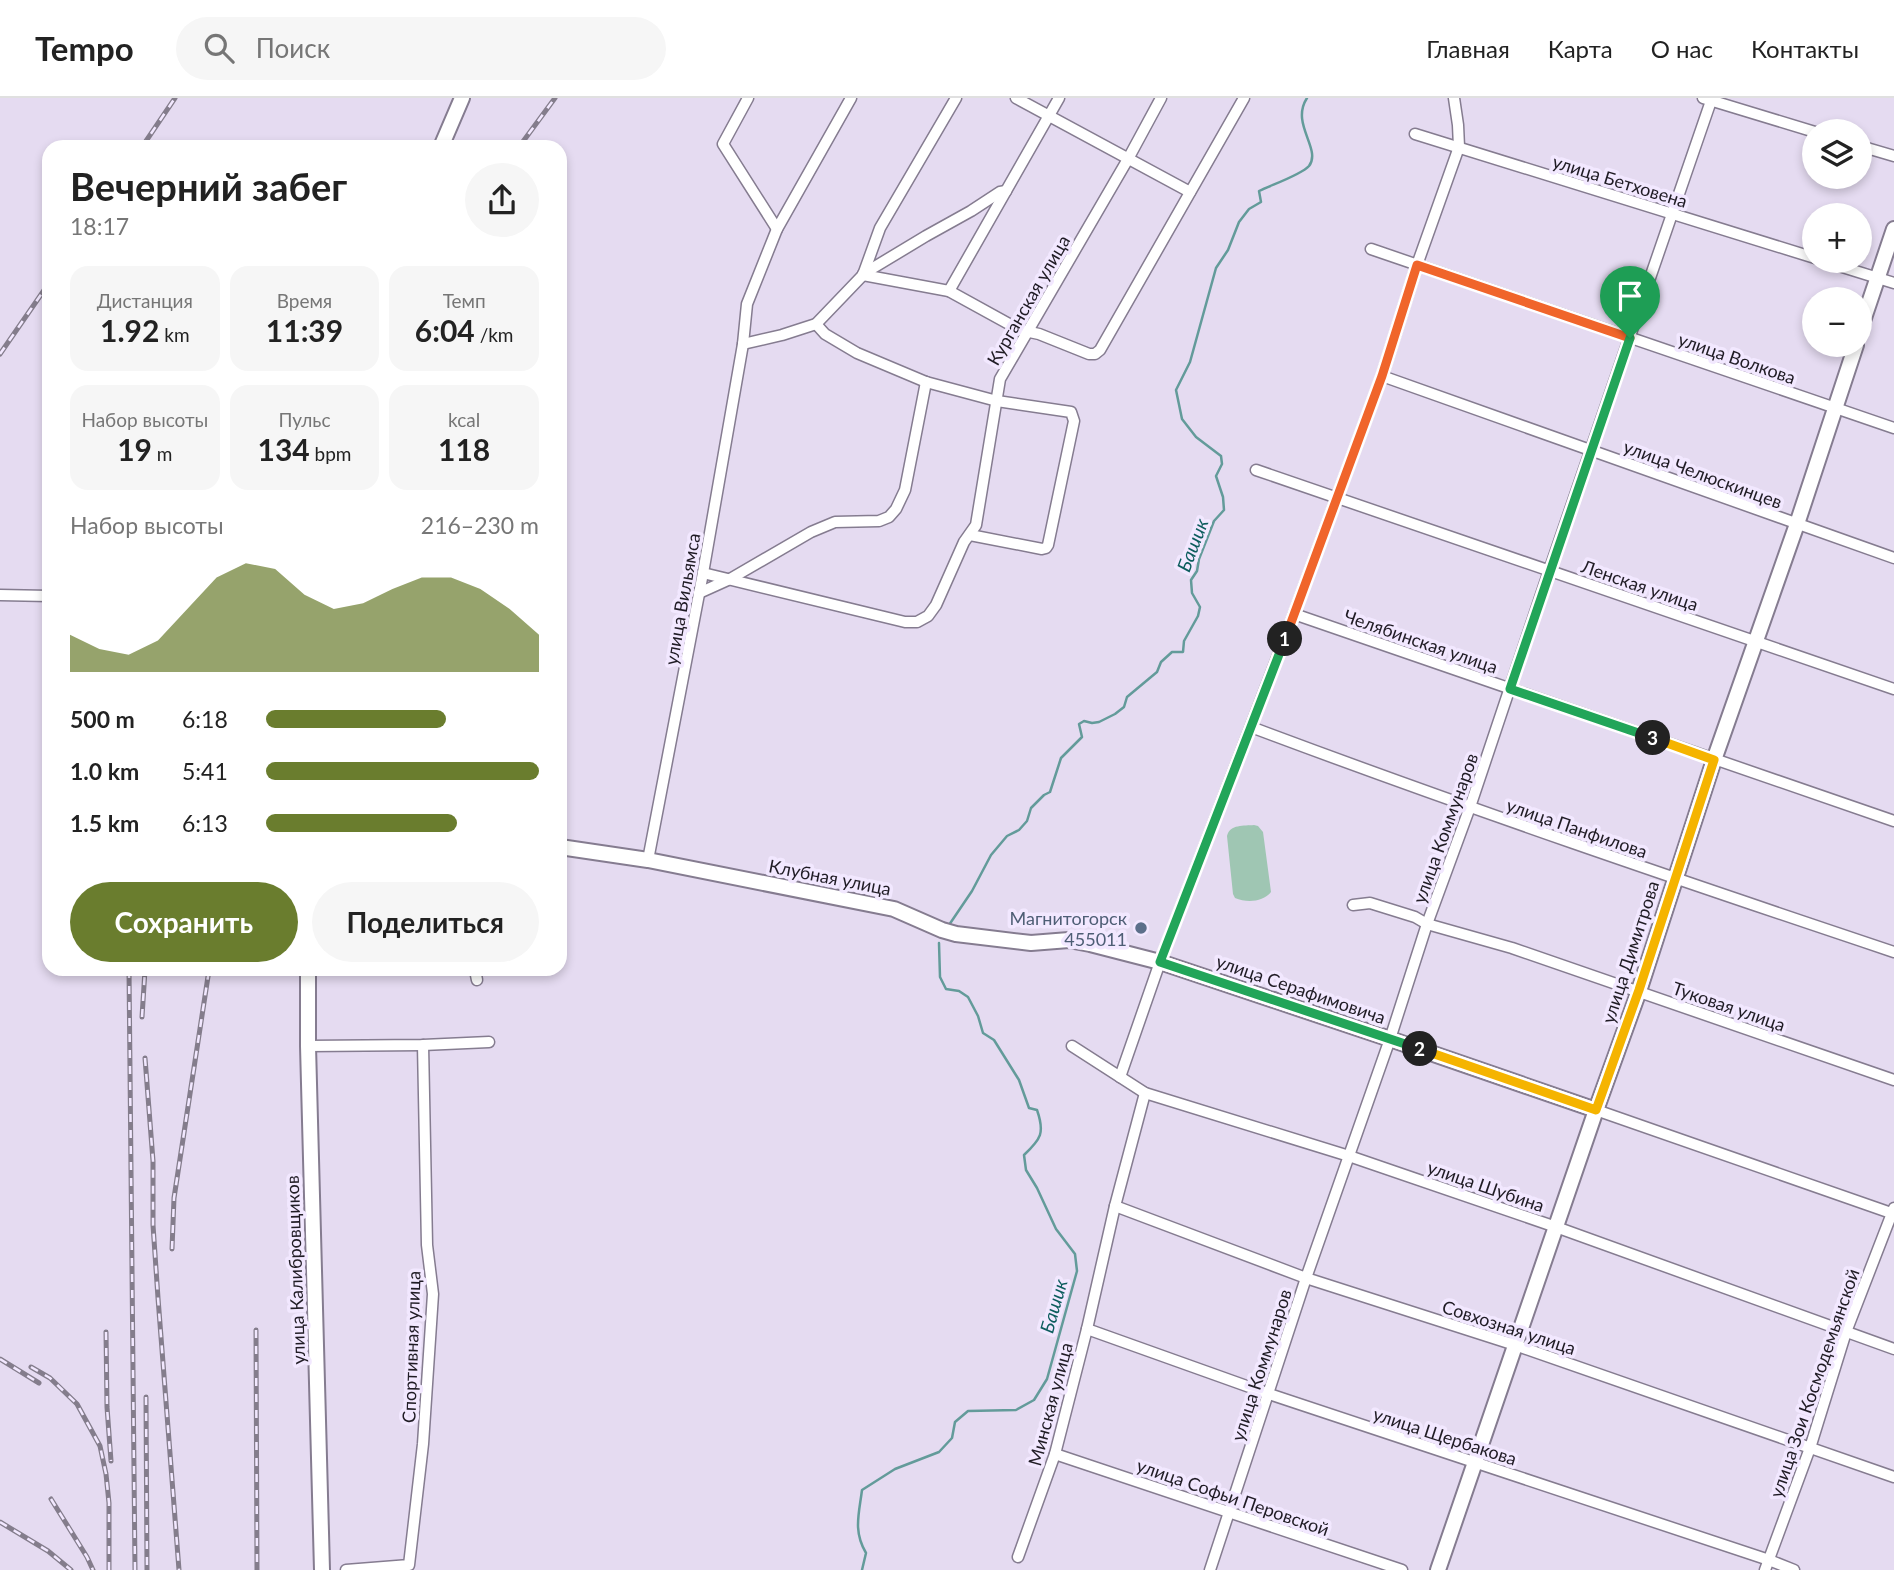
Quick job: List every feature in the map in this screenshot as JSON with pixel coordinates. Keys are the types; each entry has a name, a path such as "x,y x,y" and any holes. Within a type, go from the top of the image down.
{"street":[{"path":"444,140 462,98"},
{"path":"748,98 723,144 777,229"},
{"name":"улица Вильямса","path":"648,860 703,573 743,344 747,304 777,229 851,98"},
{"path":"863,275 880,228 956,98"},
{"path":"1016,98 1190,192"},
{"path":"949,291 1059,98"},
{"name":"Курганская улица","path":"730,579 905,622 917,622 928,616 936,605 964,542 976,525 1000,379 1161,98"},
{"path":"863,275 949,291 1020,330 1040,334 1095,354 1100,350 1244,98"},
{"path":"1120,1077 1160,962 1382,376 1417,265 1459,147 1454,98"},
{"path":"1709,99 1802,128"},
{"name":"улица Коммунаров","path":"1210,1570 1709,99"},
{"name":"улица Бетховена","path":"1415,134 1802,254"},
{"path":"1872,150 1894,156"},
{"path":"743,344 816,324 863,275 1000,192 1006,191"},
{"path":"1872,293 1894,229"},
{"name":"улица Волкова","path":"1371,249 1894,428"},
{"path":"1861,273 1894,283"},
{"path":"816,324 825,334 857,353 926,382 998,401 1070,412 1074,421 1046,548 970,535"},
{"name":"улица Димитрова","path":"1438,1570 1639,990 1714,760 1852,357"},
{"name":"улица Челюскинцев","path":"1382,376 1894,558"},
{"path":"699,593 730,579 811,532 835,522 879,521 889,517 905,490 926,382"},
{"name":"Ленская улица","path":"1256,470 1894,689"},
{"path":"703,573 730,579"},
{"path":"0,595 42,596"},
{"name":"Челябинская улица","path":"1294,614 1894,821"},
{"name":"улица Панфилова","path":"1251,727 1675,879 1894,952"},
{"name":"Клубная улица","path":"567,848 648,860 894,909 956,934 1031,943 1069,940 1090,944"},
{"name":"Туковая улица","path":"1353,905 1370,903 1415,917 1427,924 1480,938 1639,990 1894,1080"},
{"name":"улица Серафимовича","path":"1090,944 1160,962 1893,1212"},
{"name":"улица Калибровщиков","path":"308,976 323,1570"},
{"path":"308,1046 489,1042"},
{"name":"Спортивная улица","path":"346,1570 409,1565 423,1444 433,1294 427,1245 423,1045"},
{"name":"улица Шубина","path":"1072,1046 1145,1093 1349,1156 1556,1227 1894,1349"},
{"name":"Минская улица","path":"1018,1557 1055,1454 1145,1093"},
{"name":"Совхозная улица","path":"1115,1206 1307,1278 1515,1345 1894,1477"},
{"name":"улица Зои Космодемьянской","path":"1767,1565 1810,1448 1846,1332 1893,1212"},
{"name":"улица Щербакова","path":"1087,1329 1767,1565 1794,1570"},
{"name":"улица Софьи Перовской","path":"1055,1454 1402,1570"}],"green space":[{"path":"1254,825 1263,832 1271,892 1259,900 1245,901 1235,898 1233,894 1227,836 1231,829"}],"waterway":[{"name":"Башик","path":"949,925 972,891 991,855 1007,836 1019,830 1027,821 1031,808 1050,792 1061,758 1082,737 1079,724 1084,721 1099,722 1115,714 1124,707 1127,697 1157,672 1161,662 1172,652 1183,652 1184,641 1200,607 1192,593 1191,580 1197,571 1214,521 1224,510 1216,476 1222,464 1221,456 1196,437 1182,419 1176,390 1190,362 1216,268 1228,250 1239,222 1249,209 1261,202 1259,191 1309,166 1312,152 1302,117 1307,98"},
{"name":"Башик","path":"862,1570 866,1553 859,1537 858,1522 862,1490 895,1469 939,1452 952,1438 955,1422 968,1411 1016,1410 1034,1400 1047,1379 1077,1271 1075,1254 1056,1229 1026,1170 1024,1155 1038,1140 1041,1130 1037,1110 1029,1108 1019,1080 994,1040 983,1033 968,997 959,991 946,989 940,977 939,943"}],"railway":[{"path":"147,140 175,98"},
{"path":"524,140 555,98"},
{"path":"0,354 42,293"},
{"path":"129,976 135,1570"},
{"path":"142,1017 145,976"},
{"path":"172,1249 174,1198 208,976"},
{"path":"145,1058 153,1161 153,1225 179,1570"},
{"path":"256,1330 257,1570"},
{"path":"106,1332 111,1461"},
{"path":"0,1359 39,1383"},
{"path":"31,1367 50,1378 77,1404 100,1446 109,1503 109,1570"},
{"path":"146,1397 147,1570"},
{"path":"51,1499 93,1570"},
{"path":"0,1522 48,1551 71,1570"}],"place":[{"name":"Магнитогорск 455011","path":"1141,928"}],"route":[{"path":"1417,265 1630,338 1510,689 1714,760 1639,990 1596,1110 1160,962 1382,376 1417,265"}]}
